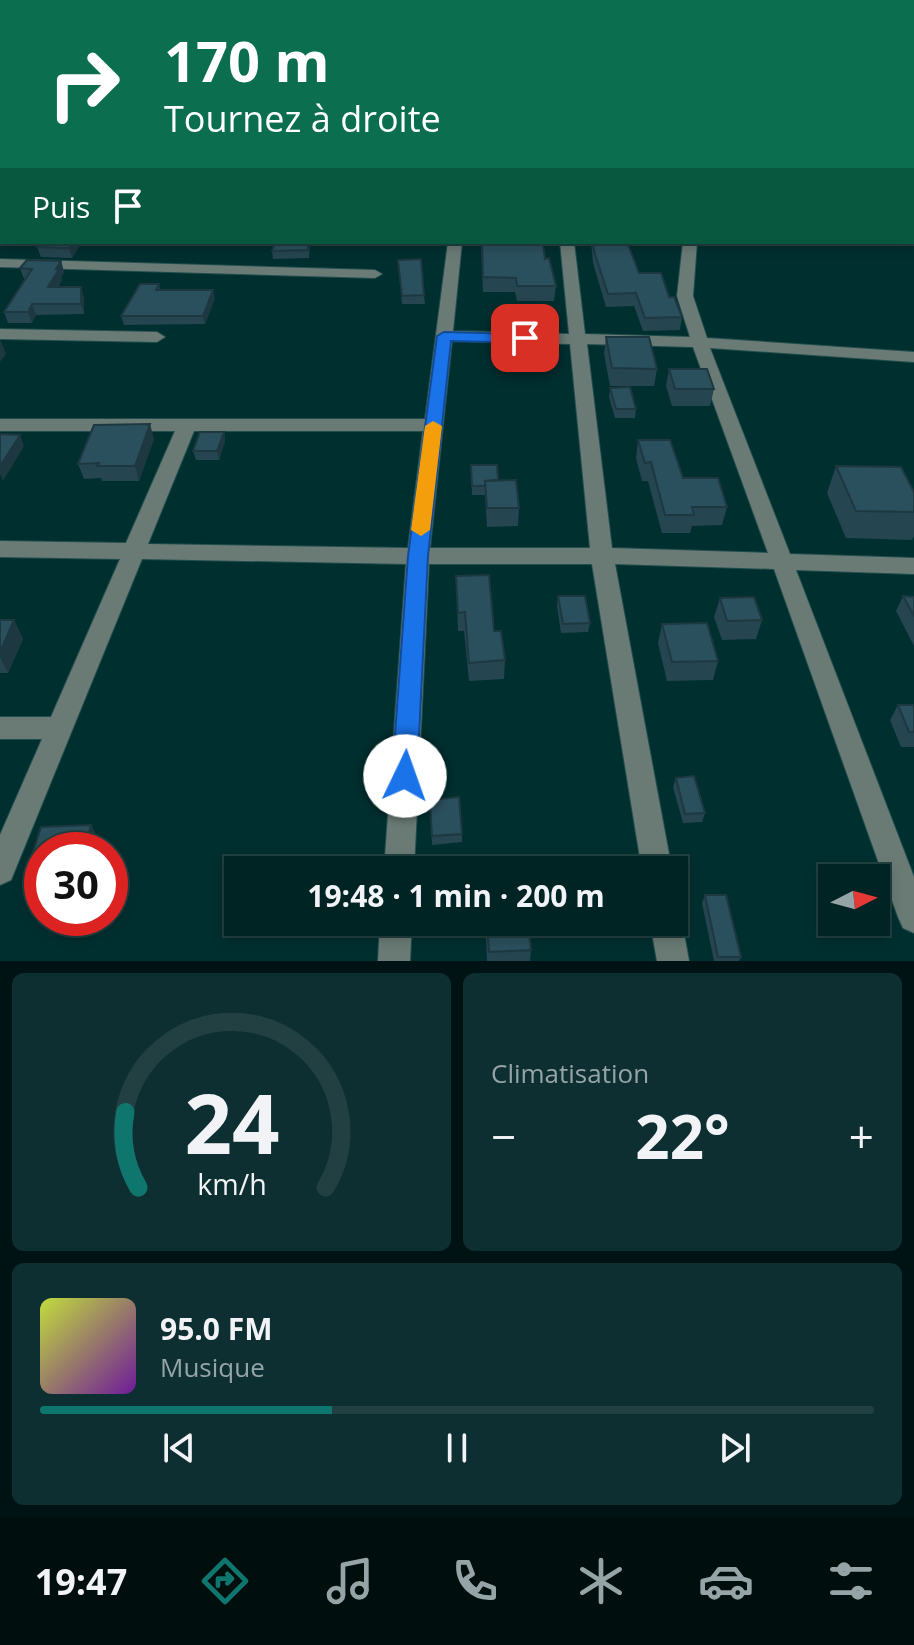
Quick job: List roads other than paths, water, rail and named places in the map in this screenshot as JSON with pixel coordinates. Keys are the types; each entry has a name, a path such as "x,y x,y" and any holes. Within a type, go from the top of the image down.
{"street":[{"path":"400,856 418,556 455,244"},
{"path":"567,244 602,556 655,856"},
{"path":"690,244 685,296 700,342 914,917"},
{"path":"0,263 375,274"},
{"path":"0,334 157,337"},
{"path":"444,336 700,342 914,357"},
{"path":"0,425 433,425"},
{"path":"0,870 187,425"},
{"path":"0,549 782,559 914,566"},
{"path":"0,728 60,728"},
{"path":"394,961 395,936"},
{"path":"669,936 673,961"}]}
